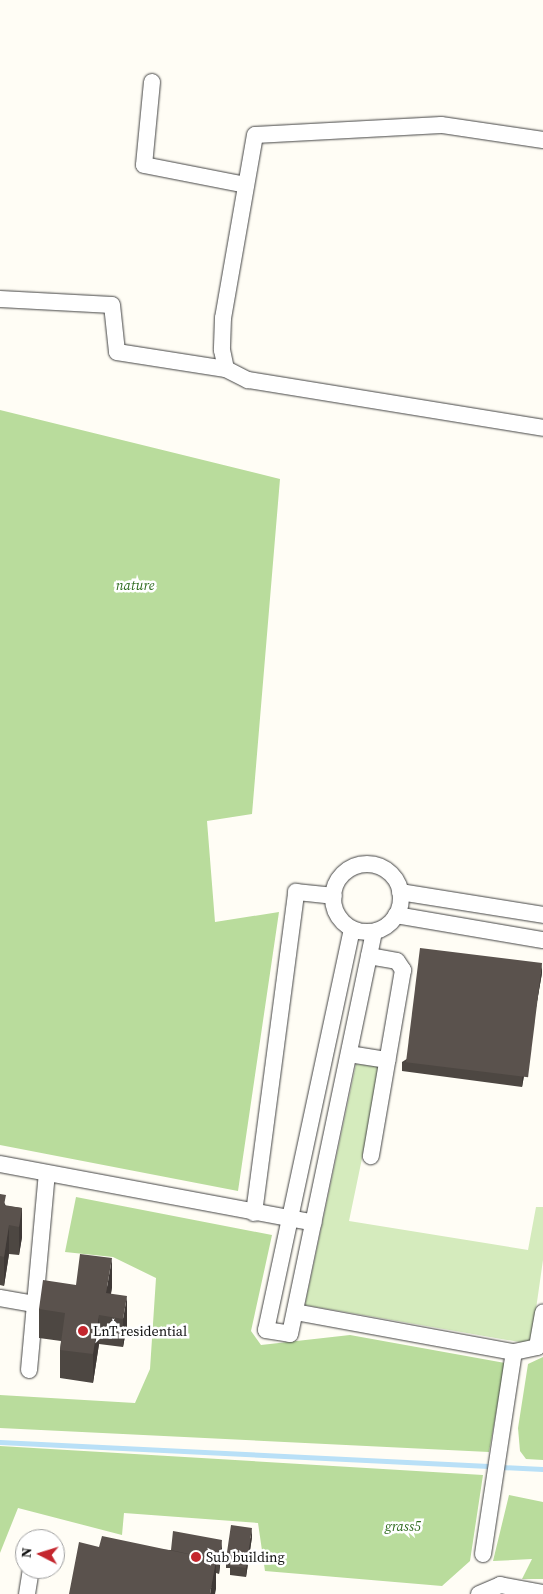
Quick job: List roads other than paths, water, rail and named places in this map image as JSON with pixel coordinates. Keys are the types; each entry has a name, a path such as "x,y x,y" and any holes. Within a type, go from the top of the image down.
{"lane":[{"path":"152,82 144,165 246,185"},
{"path":"226,369 223,318 255,135 441,125 543,140"},
{"path":"0,299 112,305 117,352 226,369 248,380 543,428"},
{"path":"352,929 266,1330 290,1334 374,932 396,916 400,892 390,873 370,864 348,870 334,896 336,912 352,929 374,932"},
{"path":"254,1213 296,892 334,896"},
{"path":"400,892 543,915"},
{"path":"396,916 543,940"},
{"path":"369,956 403,964 370,1156"},
{"path":"348,1054 388,1060"},
{"path":"0,1164 314,1223"},
{"path":"29,1370 47,1174"},
{"path":"0,1298 35,1304"},
{"path":"295,1312 514,1352 536,1347 543,1313"},
{"path":"483,1554 514,1352"},
{"path":"27,1594 29,1579"},
{"path":"479,1594 500,1585 543,1593"}],"waterway":[{"path":"0,1442 493,1466"},
{"path":"501,1467 543,1469"}],"place":[{"name":"LnT residential","path":"83,1331"},
{"name":"Sub building","path":"196,1557"}],"park label":[{"name":"nature","path":"135,585"},
{"name":"grass5","path":"403,1526"}]}
